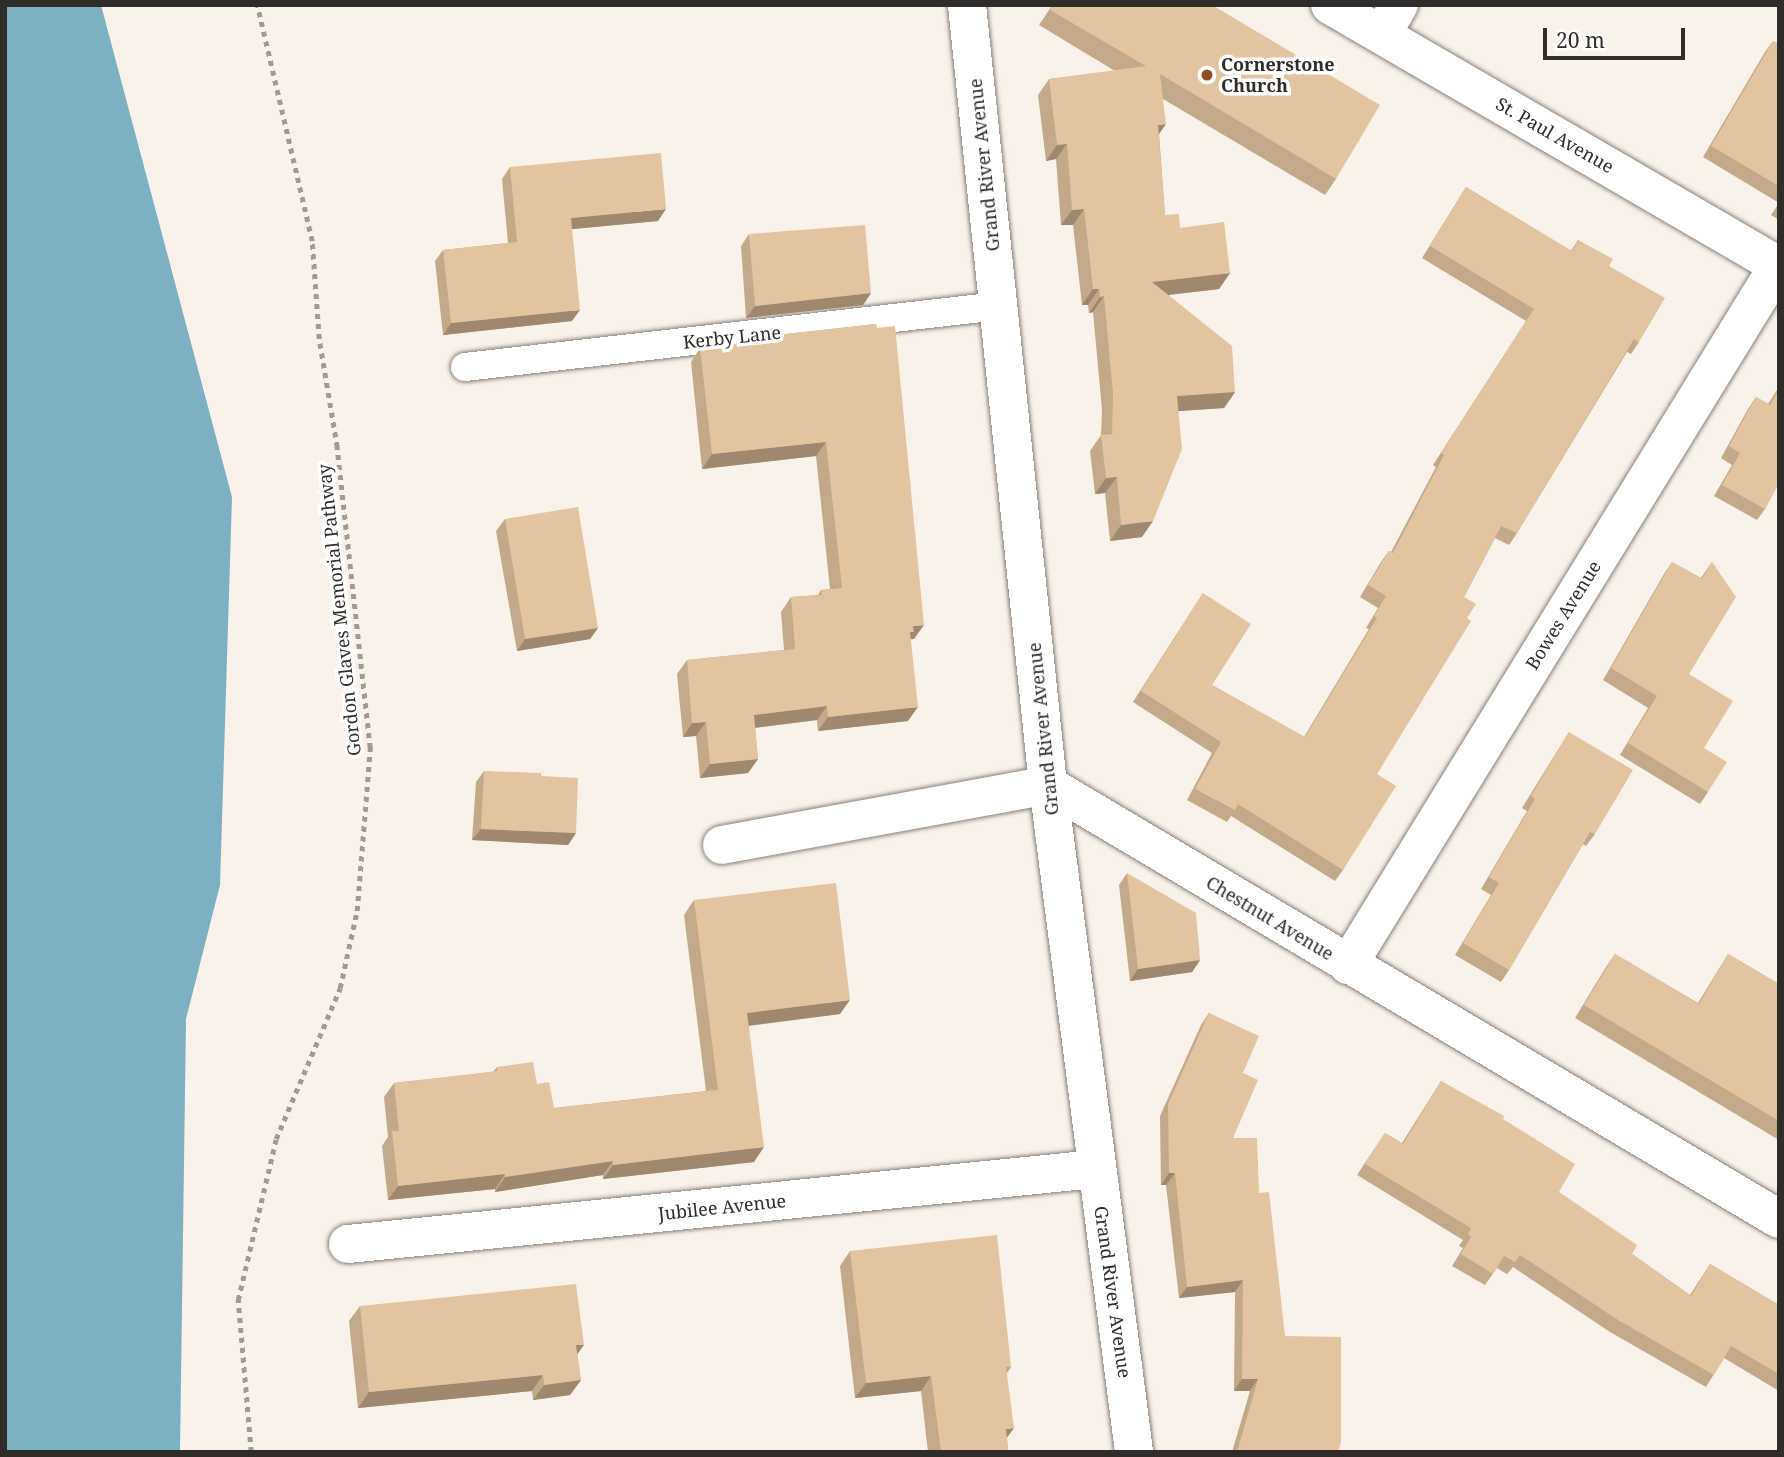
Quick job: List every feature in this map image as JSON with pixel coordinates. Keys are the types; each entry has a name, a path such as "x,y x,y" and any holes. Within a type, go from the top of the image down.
{"street":[{"name":"Grand River Avenue","path":"967,5 1048,785 1134,1452"},
{"name":"St. Paul Avenue","path":"1330,5 1390,20 1778,266"},
{"name":"Bowes Avenue","path":"1348,965 1778,266"},
{"name":"Chestnut Avenue","path":"1048,785 1779,1219"},
{"path":"722,845 1048,785"},
{"name":"Jubilee Avenue","path":"348,1244 1096,1169"}],"lane":[{"name":"Kerby Lane","path":"465,367 999,306"}],"path":[{"name":"Gordon Glaves Memorial Pathway","path":"251,1452 238,1300 276,1139 340,988 357,911 369,748 337,447 319,339 312,241 257,5"}],"water":[{"path":"5,5 101,5 232,497 220,885 186,1019 180,1452 5,1452"}],"building":[{"path":"1053,5 1212,5 1380,105 1336,179 1160,74 1166,124 1158,125 1165,215 1179,214 1180,228 1224,222 1230,273 1152,282 1232,346 1235,392 1177,396 1182,449 1153,521 1121,525 1117,477 1106,478 1101,435 1112,434 1113,394 1104,296 1100,297 1099,289 1093,289 1084,209 1072,210 1067,144 1057,145 1049,79 1146,66 1050,10"},
{"path":"1773,41 1779,44 1779,186 1711,146"},
{"path":"661,153 666,209 571,218 580,310 451,323 443,250 517,242 510,167"},
{"path":"1466,187 1572,251 1578,240 1613,259 1609,266 1665,298 1639,342 1634,339 1517,533 1501,526 1464,597 1476,604 1467,618 1471,621 1377,774 1396,786 1343,870 1238,804 1235,810 1195,789 1221,742 1141,691 1203,593 1251,624 1212,685 1305,737 1377,618 1374,616 1386,596 1368,585 1389,551 1393,553 1444,455 1441,453 1534,309 1430,246"},
{"path":"865,225 871,293 755,306 749,234"},
{"path":"876,324 877,328 895,326 924,625 913,626 914,632 910,632 918,707 828,717 827,706 754,715 758,759 710,764 706,722 692,723 687,660 795,649 791,597 822,595 821,590 842,588 826,442 712,454 700,348 759,341 759,337"},
{"path":"1779,389 1779,483 1765,509 1722,485 1740,453 1729,446 1756,397 1770,405"},
{"path":"578,507 598,628 525,639 505,519"},
{"path":"1672,562 1702,579 1712,562 1736,597 1689,674 1733,701 1704,748 1727,762 1708,792 1628,743 1657,696 1611,668"},
{"path":"1569,732 1633,770 1595,834 1590,832 1509,970 1463,943 1499,883 1489,877 1535,799 1531,796"},
{"path":"484,771 541,773 541,776 578,778 576,833 481,829"},
{"path":"1127,873 1196,913 1200,960 1138,969"},
{"path":"836,883 850,1000 747,1013 764,1147 613,1165 613,1161 505,1177 505,1174 398,1186 392,1131 399,1131 394,1083 497,1071 497,1067 533,1062 537,1084 549,1082 554,1108 718,1090 694,900"},
{"path":"1615,954 1699,1004 1728,954 1779,984 1779,1121 1584,1005"},
{"path":"1209,1013 1259,1036 1243,1073 1258,1080 1233,1138 1257,1138 1259,1193 1269,1192 1285,1336 1341,1337 1341,1442 1338,1452 1237,1452 1258,1379 1242,1379 1243,1280 1187,1287 1175,1173 1169,1173 1168,1104"},
{"path":"1441,1081 1504,1116 1503,1119 1575,1164 1559,1192 1637,1245 1632,1254 1691,1296 1710,1264 1779,1305 1779,1374 1731,1346 1714,1375 1618,1320 1520,1255 1515,1262 1504,1256 1493,1274 1461,1254 1471,1237 1468,1234 1471,1228 1365,1164 1385,1133 1403,1144"},
{"path":"997,1235 1011,1367 1006,1367 1014,1428 1006,1429 1008,1452 941,1452 931,1376 866,1383 850,1251"},
{"path":"576,1284 584,1345 576,1345 581,1380 544,1385 543,1375 369,1392 360,1306"}],"place":[{"name":"Cornerstone Church","path":"1207,75"}]}
